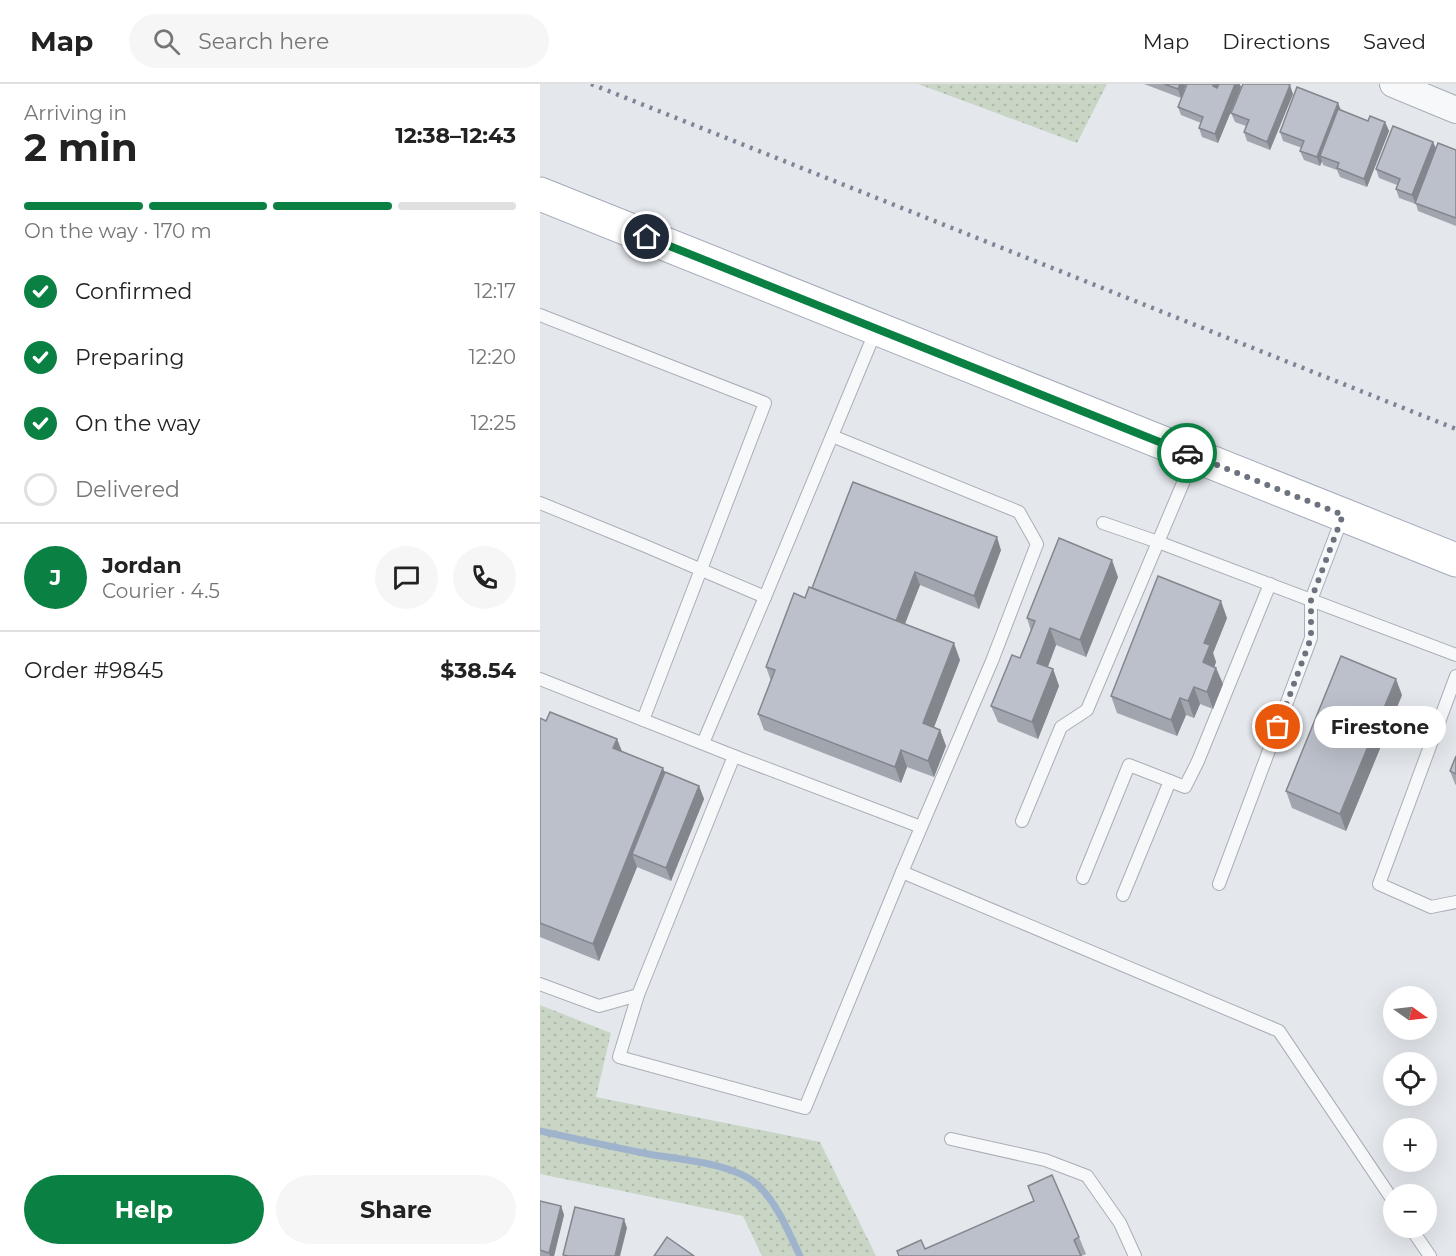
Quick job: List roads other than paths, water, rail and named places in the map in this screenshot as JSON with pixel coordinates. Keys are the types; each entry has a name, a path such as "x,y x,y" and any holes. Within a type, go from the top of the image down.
{"main road":[{"path":"540,194 1456,560"}],"street":[{"path":"1393,84 1456,110"}],"lane":[{"path":"540,315 765,403 643,720"},
{"path":"703,743 876,328"},
{"path":"734,756 638,995 619,1057 805,1108 992,661 1038,544 1019,512 832,436"},
{"path":"1022,821 1061,727 1087,710 1194,456"},
{"path":"540,503 765,597"},
{"path":"1219,884 1311,638 1311,600 1343,515"},
{"path":"1103,523 1456,655"},
{"path":"1083,878 1129,765 1185,787 1198,761 1270,584"},
{"path":"1456,676 1379,884 1431,907 1456,902"},
{"path":"540,679 921,827"},
{"path":"1122,895 1170,781"},
{"path":"902,872 1279,1031 1383,1186"},
{"path":"540,984 599,1006 638,995"},
{"path":"951,1139 1045,1160 1087,1176 1120,1224 1135,1256"},
{"path":"1418,1238 1430,1256"}],"waterway":[{"path":"540,1131 708,1164 738,1173 751,1180 767,1195 800,1256"}],"railway":[{"path":"591,84 1456,429"}],"place":[{"name":"Firestone","path":"1278,727"}]}
